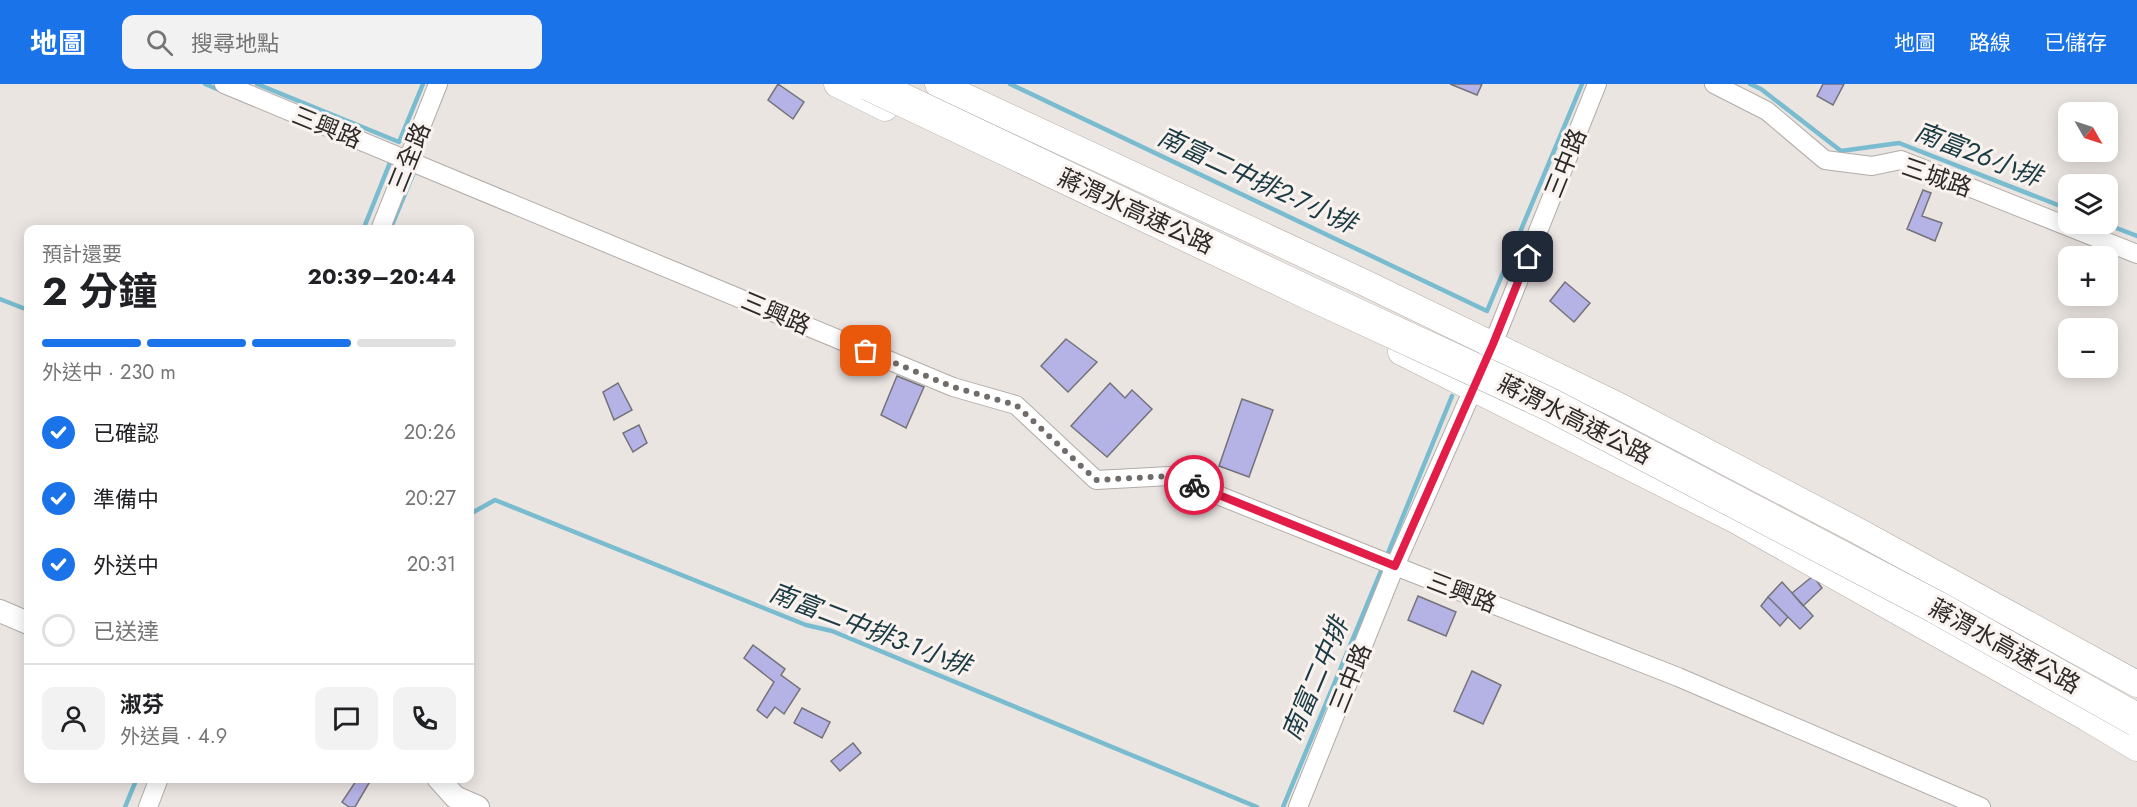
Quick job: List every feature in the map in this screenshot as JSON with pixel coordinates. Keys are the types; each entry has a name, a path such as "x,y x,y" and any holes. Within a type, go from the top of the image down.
{"highway":[{"name":"蔣渭水高速公路","path":"868,84 1300,290 1551,405 1936,607 2137,720"},
{"name":"蔣渭水高速公路","path":"915,84 1533,378 2098,672 2137,697"}],"main road":[{"path":"837,84 1353,327 1473,390 1737,521 2137,748"},
{"path":"938,84 1493,344 1617,405 1847,526 2137,684"}],"street":[{"name":"三興路","path":"224,84 953,387 1016,405 1096,480 1170,476 1678,676 1980,807"},
{"name":"三全路","path":"382,225 438,84"},
{"name":"三中路","path":"1298,807 1395,566 1493,344 1597,84"},
{"name":"三城路","path":"1714,84 1767,111 1825,160 1872,166 1901,160 2137,254"},
{"path":"0,611 24,621"},
{"path":"148,807 157,783"},
{"path":"442,783 455,797 478,807"}],"building":[{"path":"778,84 804,102 793,119 768,100"},
{"path":"1450,84 1482,84 1477,95"},
{"path":"1823,84 1844,84 1833,105 1817,96"},
{"path":"1923,190 1931,193 1922,216 1942,223 1935,241 1907,229"},
{"path":"1565,282 1590,303 1574,322 1550,301"},
{"path":"1066,339 1097,362 1068,392 1041,366"},
{"path":"897,376 924,387 906,428 881,415"},
{"path":"618,383 632,410 614,420 603,392"},
{"path":"1110,383 1125,398 1132,390 1152,409 1107,457 1071,426"},
{"path":"1242,399 1273,410 1249,477 1219,466"},
{"path":"639,425 647,443 633,452 623,433"},
{"path":"1813,576 1822,588 1803,606 1792,593"},
{"path":"1782,582 1813,616 1800,629 1768,597"},
{"path":"1418,596 1456,612 1446,636 1408,620"},
{"path":"1768,597 1788,617 1780,626 1761,606"},
{"path":"753,645 785,669 781,675 800,689 784,714 775,707 767,718 757,710 774,682 744,658"},
{"path":"1472,671 1501,685 1483,724 1454,711"},
{"path":"802,708 830,722 822,738 794,723"},
{"path":"853,743 861,753 840,771 831,761"},
{"path":"355,783 369,783 355,807 349,807 342,802"}],"waterway":[{"path":"205,84 222,91"},
{"path":"257,84 399,142 423,84"},
{"name":"南富二中排2-7小排","path":"1010,84 1487,311 1582,84"},
{"name":"南富26小排","path":"1750,84 1761,89 1841,151 1899,143 2058,205"},
{"path":"365,225 391,160"},
{"path":"392,225 415,170"},
{"name":"南富26小排","path":"2118,229 2137,236"},
{"path":"0,299 24,308"},
{"name":"南富二中排","path":"1388,553 1452,396"},
{"name":"南富二中排3-1小排","path":"474,512 495,500 806,625 832,631 1257,807"},
{"name":"南富二中排","path":"1283,807 1383,566"},
{"path":"125,807 135,783"}],"way so far":[{"path":"866,351 953,387 1016,405 1096,480 1170,476 1194,485"}],"route":[{"path":"1194,485 1395,566 1493,344 1528,257"}]}
